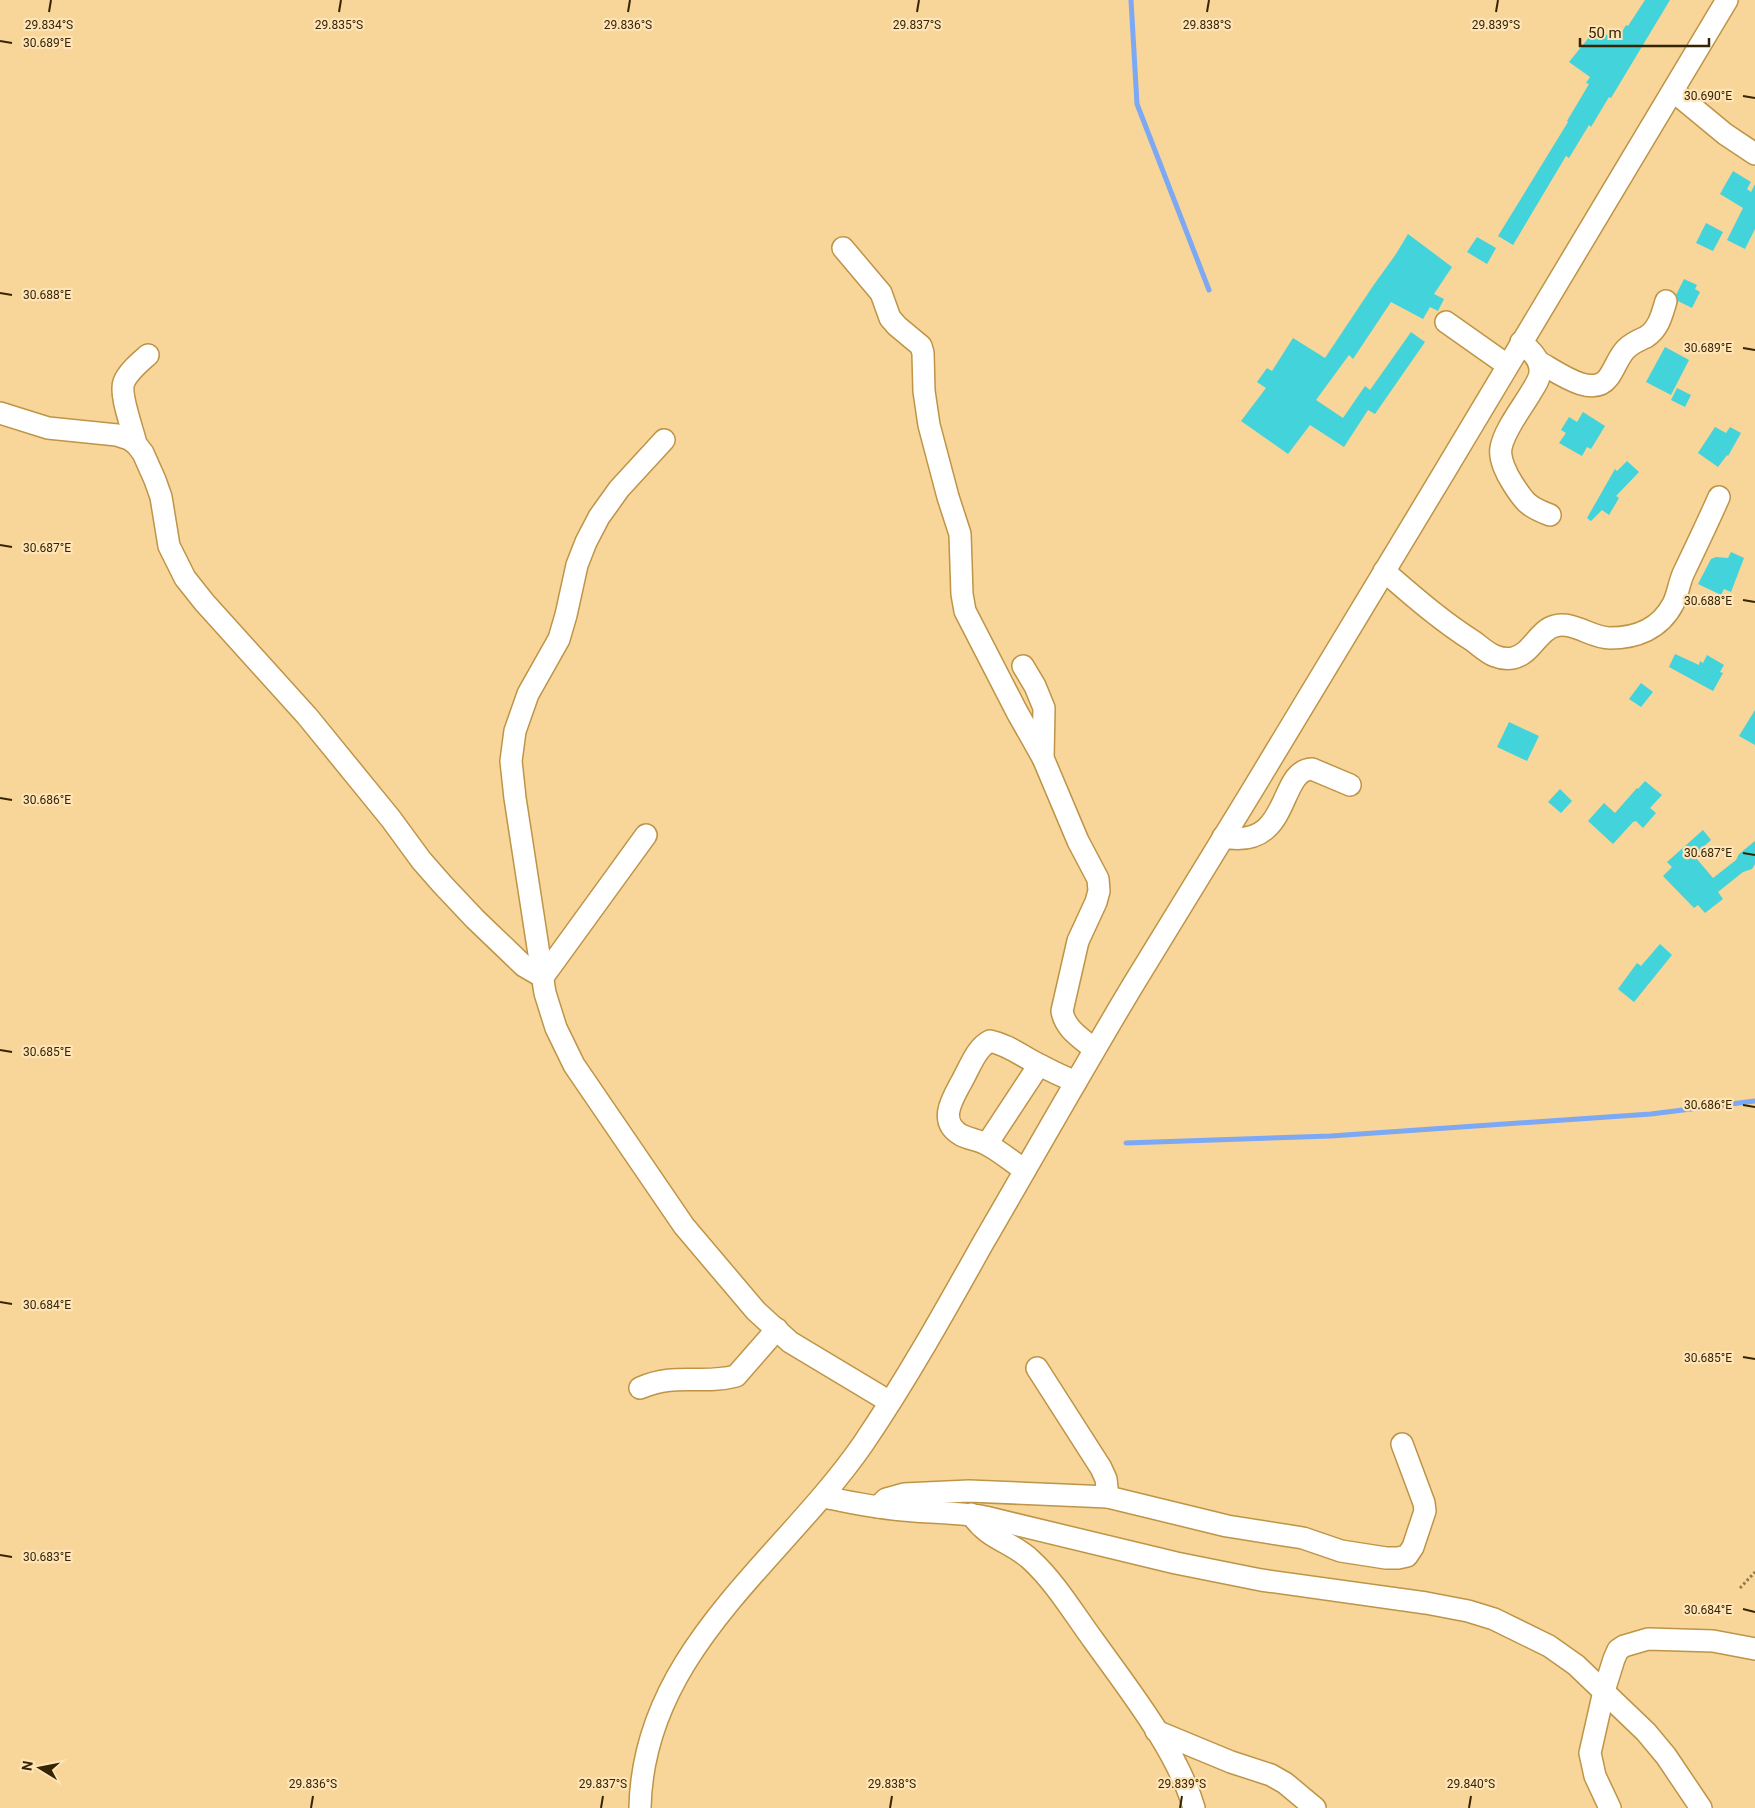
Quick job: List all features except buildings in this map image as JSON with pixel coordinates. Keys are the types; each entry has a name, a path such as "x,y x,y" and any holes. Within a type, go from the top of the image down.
{"street":[{"path":"640,1808 644,1767 652,1732 679,1670 723,1608 823,1497 862,1445 917,1360 1094,1049 1727,0"},
{"path":"1673,91 1725,134 1755,154"},
{"path":"843,248 881,293 890,318 921,346 929,426 960,534 962,594 966,611 1016,712 1043,758 1078,841 1098,879 1099,891 1078,941 1062,1011 1067,1026 1094,1049"},
{"path":"1521,342 1539,362 1586,387 1601,384 1607,380 1621,354 1654,329 1666,301"},
{"path":"1446,322 1508,365"},
{"path":"136,444 124,402 124,381 148,354"},
{"path":"1539,362 1541,371 1539,378 1501,449 1502,459 1512,482 1526,503 1536,510 1550,515"},
{"path":"0,413 48,428 117,435 129,439 136,444 143,453 155,480 161,497 169,546 185,578 204,602 316,727 391,818 421,860 442,884 524,966 543,977"},
{"path":"664,440 618,489 599,517 586,542 577,565 566,615 558,639 528,694 515,732 511,760 515,798 545,993 556,1028 574,1065 684,1226 756,1311 790,1342 890,1402"},
{"path":"1384,570 1428,610 1458,633 1494,656 1514,658 1524,653 1545,632 1554,626 1565,625 1608,638 1634,635 1648,631 1658,623 1674,603 1683,573 1719,497"},
{"path":"1023,666 1035,686 1044,708 1043,758"},
{"path":"1223,837 1237,840 1247,839 1265,830 1274,821 1295,779 1306,769 1312,769 1350,785"},
{"path":"543,977 646,835"},
{"path":"1025,1170 987,1144 958,1133 949,1120 948,1113 951,1104 976,1055 983,1044 990,1041 1012,1048 1038,1065 1076,1082"},
{"path":"987,1144 1038,1065"},
{"path":"640,1388 664,1380 718,1379 736,1376 777,1329"},
{"path":"1037,1368 1101,1468 1106,1479 1108,1497"},
{"path":"878,1507 892,1496 968,1491 1108,1497 1227,1526 1303,1538 1341,1551 1398,1558 1407,1556 1413,1547 1425,1511 1421,1494 1402,1444"},
{"path":"823,1497 878,1507 971,1514 1176,1563 1260,1580 1369,1594 1468,1611 1494,1619 1549,1646 1576,1665 1646,1732 1666,1756 1701,1808"},
{"path":"971,1514 978,1525 1030,1558 1048,1577 1156,1731 1185,1784 1194,1808"},
{"path":"1610,1808 1596,1776 1590,1753 1604,1691 1618,1650 1634,1642 1648,1640 1712,1641 1755,1649"},
{"path":"1156,1731 1231,1762 1271,1775 1285,1783 1315,1808"}],"path":[{"path":"1740,1588 1755,1572"}],"waterway":[{"path":"1131,0 1137,104 1209,290"},
{"path":"1126,1143 1331,1136 1651,1114 1755,1101"}]}
